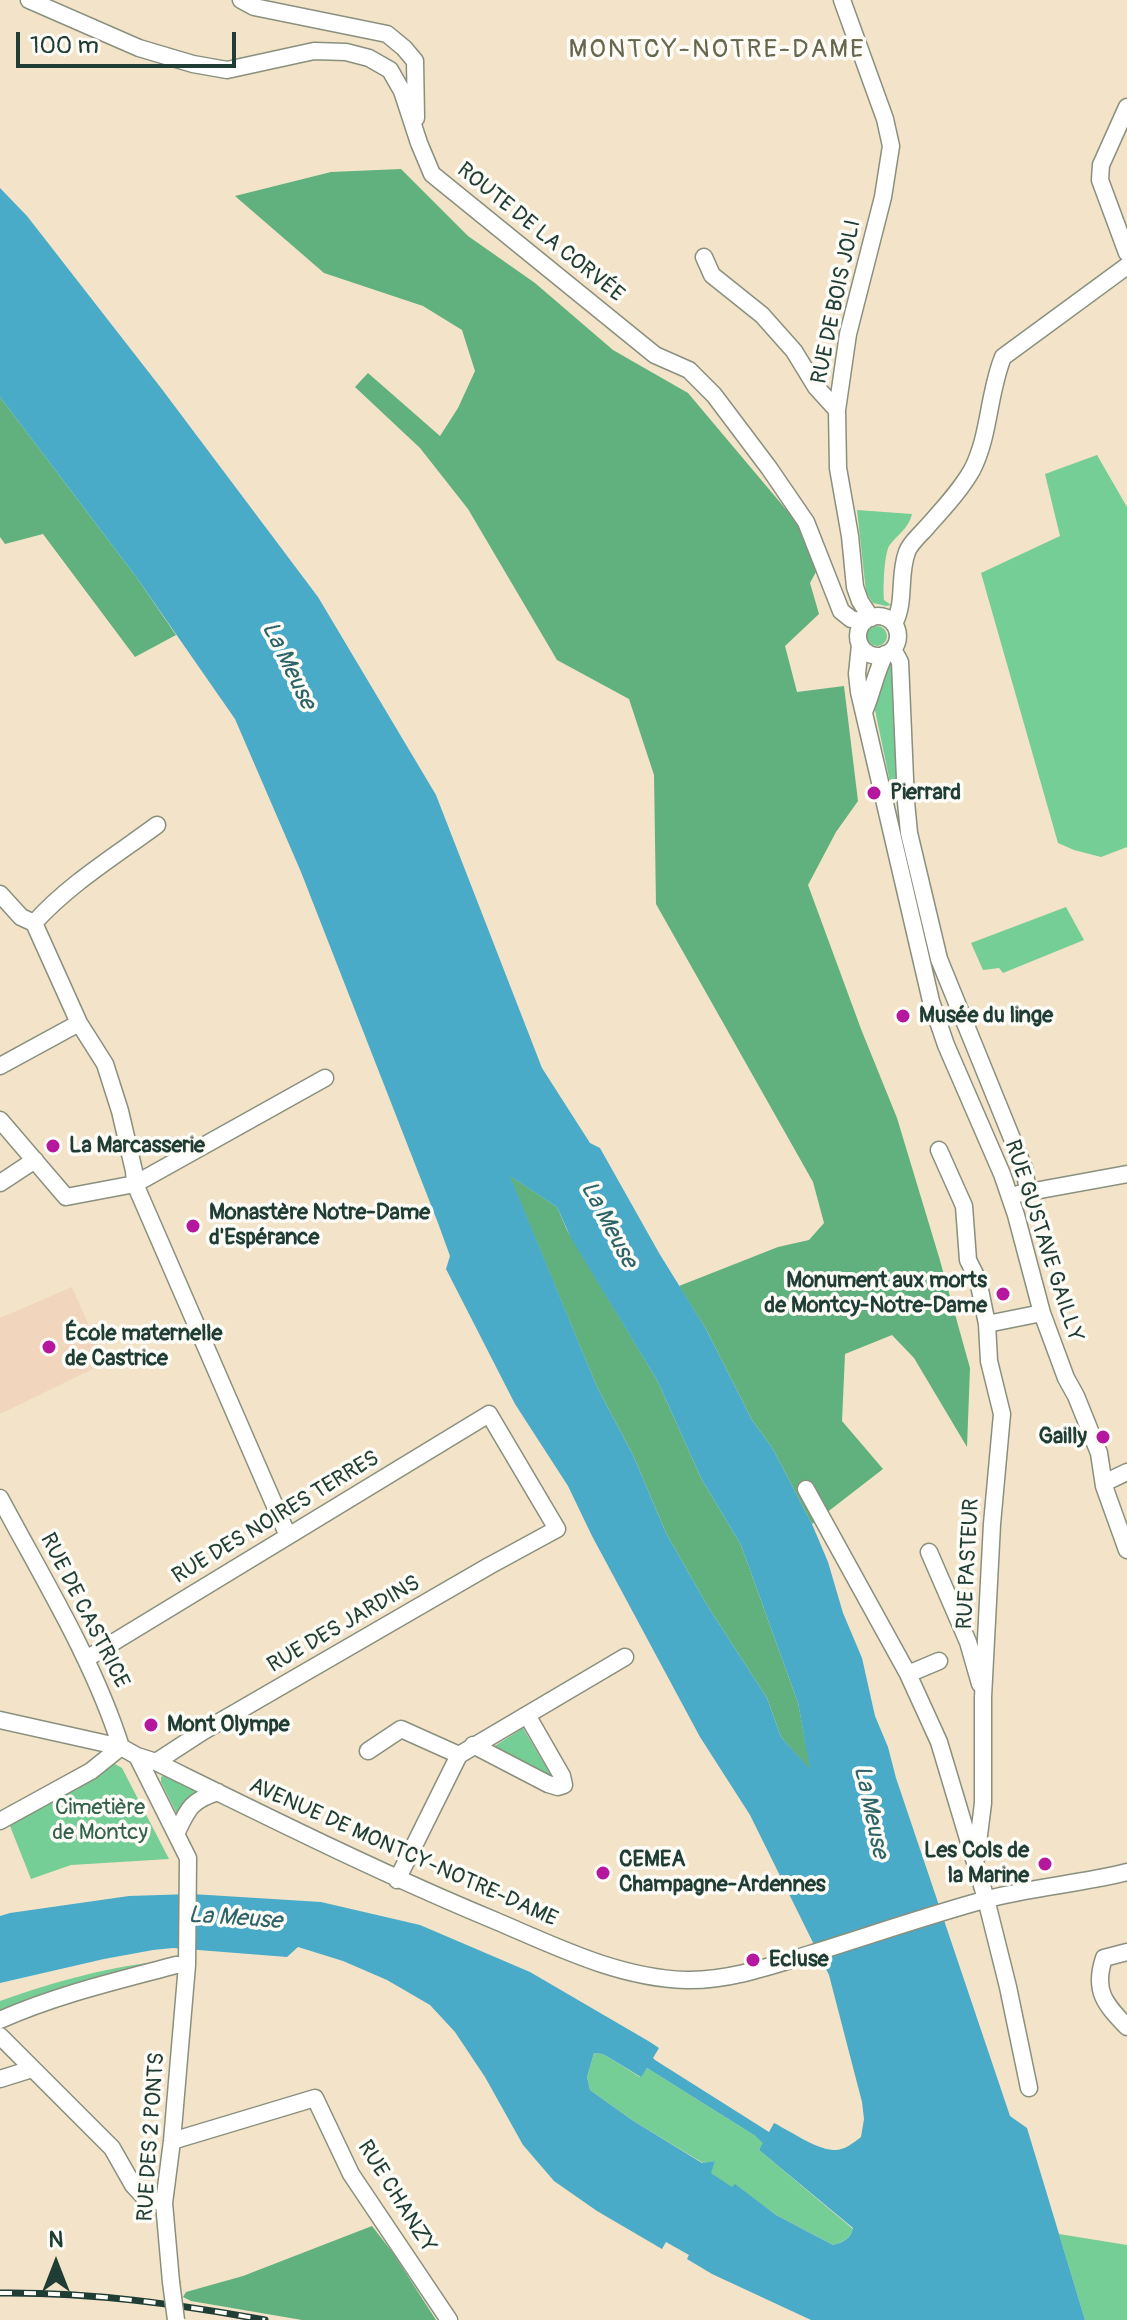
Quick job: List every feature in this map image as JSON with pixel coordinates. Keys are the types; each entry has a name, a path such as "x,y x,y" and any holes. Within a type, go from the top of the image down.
{"street":[{"name":"ROUTE DE LA CORVÉE","path":"29,0 139,48 193,64 227,70 314,51 346,52 369,58 390,70 402,91 432,174 655,355 689,370 714,395 806,522 841,611 851,619 867,620"},
{"path":"241,0 254,7 387,34 415,61 416,134"},
{"name":"RUE DE BOIS JOLI","path":"842,0 885,119 891,146 883,197 848,334 837,410 838,468 855,587 867,620"},
{"path":"1127,107 1101,165 1100,180 1127,253"},
{"path":"704,257 712,275 762,315 794,351 816,387 837,410"},
{"path":"894,624 902,604 907,549 972,470 983,441 1003,357 1127,266"},
{"path":"864,712 874,690 880,664 889,651 898,636 894,624 883,617 867,620 858,633 860,645 868,653 880,656 889,651"},
{"name":"RUE GUSTAVE GAILLY","path":"860,645 859,692 931,1001 946,1045 1002,1174 1042,1313 1099,1453 1113,1516 1127,1550"},
{"name":"RUE GUSTAVE GAILLY","path":"889,651 900,662 909,833 939,959 1024,1168 1028,1191"},
{"path":"34,923 80,880 157,825"},
{"path":"0,894 21,917 34,923 79,1023 105,1064 120,1111 135,1184 288,1536"},
{"path":"0,1066 79,1023"},
{"path":"0,1120 66,1197 135,1184 325,1078"},
{"name":"RUE PASTEUR","path":"939,1150 964,1206 968,1260 978,1280 987,1324 989,1361 1002,1414 992,1524 983,1697 983,1803 975,1865"},
{"path":"0,1183 35,1160"},
{"path":"1009,1196 1127,1174"},
{"path":"987,1324 1042,1313"},
{"name":"RUE DES NOIRES TERRES","path":"86,1659 489,1414"},
{"name":"RUE DES JARDINS","path":"156,1762 202,1732 557,1529 489,1414"},
{"path":"1104,1483 1127,1472"},
{"path":"806,1489 908,1674 939,1742 986,1899 1029,2088"},
{"name":"RUE DE CASTRICE","path":"0,1498 86,1659 109,1708 121,1747"},
{"path":"929,1552 968,1642 983,1697"},
{"path":"397,1880 466,1750 625,1657"},
{"path":"908,1674 939,1661"},
{"path":"368,1751 401,1729 466,1750 548,1784 564,1785 562,1776 527,1715"},
{"name":"AVENUE DE MONTCY-NOTRE-DAME","path":"0,1720 121,1747 397,1880 558,1947 626,1971 687,1980 719,1978 761,1968 986,1899 1127,1872"},
{"path":"0,1821 91,1771 121,1747"},
{"name":"RUE DES 2 PONTS","path":"137,1756 188,1858 187,1961 164,2203 176,2320"},
{"path":"176,1834 191,1805 218,1792"},
{"path":"1127,1952 1104,1958 1099,1974 1101,1996 1127,2027"},
{"path":"0,2020 30,2006 187,1961"},
{"path":"0,2036 112,2148 133,2185 145,2198 164,2203"},
{"path":"0,2079 32,2069"},
{"name":"RUE CHANZY","path":"172,2141 315,2098 351,2174 449,2320"}],"shaded area":[{"name":"École maternelle de Castrice","path":"72,1287 105,1363 0,1414 0,1318"}],"green space":[{"path":"401,169 468,236 535,283 613,350 688,393 800,526 817,570 810,583 819,614 785,646 797,692 844,686 858,801 836,832 808,885 897,1118 970,1368 967,1447 914,1358 892,1335 845,1354 842,1421 883,1469 812,1524 773,1449 752,1420 706,1329 679,1286 778,1247 809,1240 824,1223 813,1182 656,904 654,775 629,699 557,660 468,509 420,448 355,387 368,373 440,436 458,408 475,371 462,330 423,306 324,273 235,196 331,172"},
{"path":"0,397 137,578 176,635 135,657 43,534 5,544 0,537"},
{"path":"1097,455 1127,507 1127,847 1101,857 1058,843 981,573 1060,536 1045,474"},
{"path":"857,510 912,514 887,551 884,600 891,605 873,603 866,592"},
{"path":"877,626 884,629 887,636 884,643 877,646 870,643 867,636 870,629"},
{"path":"896,666 898,796 892,792 875,710 883,669"},
{"path":"1066,907 1084,940 1003,973 999,968 983,970 971,943"},
{"path":"509,1175 557,1207 567,1230 657,1380 702,1480 741,1545 798,1703 811,1771 781,1737 767,1698 707,1605 666,1533 633,1455 597,1387"},
{"path":"523,1728 552,1777 490,1749"},
{"name":"Cimetière de Montcy","path":"115,1764 122,1768 169,1859 71,1865 31,1879 8,1821"},
{"path":"165,1775 196,1790 179,1813 161,1782 161,1777"},
{"path":"169,1961 0,2020 0,2001 83,1975"},
{"path":"594,2053 603,2054 640,2077 647,2068 754,2135 764,2143 759,2150 853,2229 850,2235 833,2245 776,2215 735,2185 733,2188 710,2173 715,2161 703,2163 632,2120 590,2090 587,2077"},
{"path":"372,2226 436,2320 302,2320 191,2301 183,2297 186,2292 243,2276"},
{"path":"1059,2234 1127,2245 1127,2320 1085,2320"}],"water":[{"name":"La Meuse","path":"0,188 27,216 161,388 318,597 436,795 542,1068 590,1143 600,1148 706,1329 752,1420 773,1449 812,1524 862,1658 875,1716 888,1747 1010,2116 1027,2128 1085,2320 811,2320 712,2274 687,2259 689,2255 666,2242 662,2249 597,2211 554,2181 523,2145 485,2077 455,2032 430,2005 387,1980 343,1961 298,1947 287,1957 173,1948 153,1950 0,1983 0,1916 10,1913 129,1896 192,1894 321,1902 420,1925 530,1972 659,2048 653,2058 655,2060 769,2132 774,2123 811,2143 833,2150 845,2148 861,2137 864,2119 862,2102 829,1975 750,1815 700,1737 568,1486 515,1404 446,1269 450,1256 438,1223 301,872 235,719 137,578 0,397","holes":["510,1176 557,1207 571,1238 657,1380 702,1480 741,1545 798,1703 810,1769 781,1737 767,1698 707,1605 666,1533 633,1455 597,1387","594,2053 603,2054 641,2077 647,2068 754,2135 763,2143 759,2150 853,2228 850,2235 833,2245 776,2215 735,2184 732,2187 711,2173 715,2161 702,2163 632,2120 590,2090 587,2077"]}],"railway":[{"path":"0,2293 133,2300 265,2320"}],"place":[{"name":"Pierrard","path":"874,793"},
{"name":"Musée du linge","path":"903,1016"},
{"name":"La Marcasserie","path":"53,1146"},
{"name":"Monastère Notre-Dame d'Espérance","path":"193,1226"},
{"name":"Monument aux morts de Montcy-Notre-Dame","path":"1003,1294"},
{"name":"École maternelle de Castrice","path":"49,1347"},
{"name":"Gailly","path":"1103,1437"},
{"name":"Mont Olympe","path":"151,1725"},
{"name":"Les Cols de la Marine","path":"1045,1864"},
{"name":"CEMEA Champagne-Ardennes","path":"603,1873"},
{"name":"Ecluse","path":"753,1960"}],"district":[{"name":"MONTCY-NOTRE-DAME","path":"717,50"}]}
